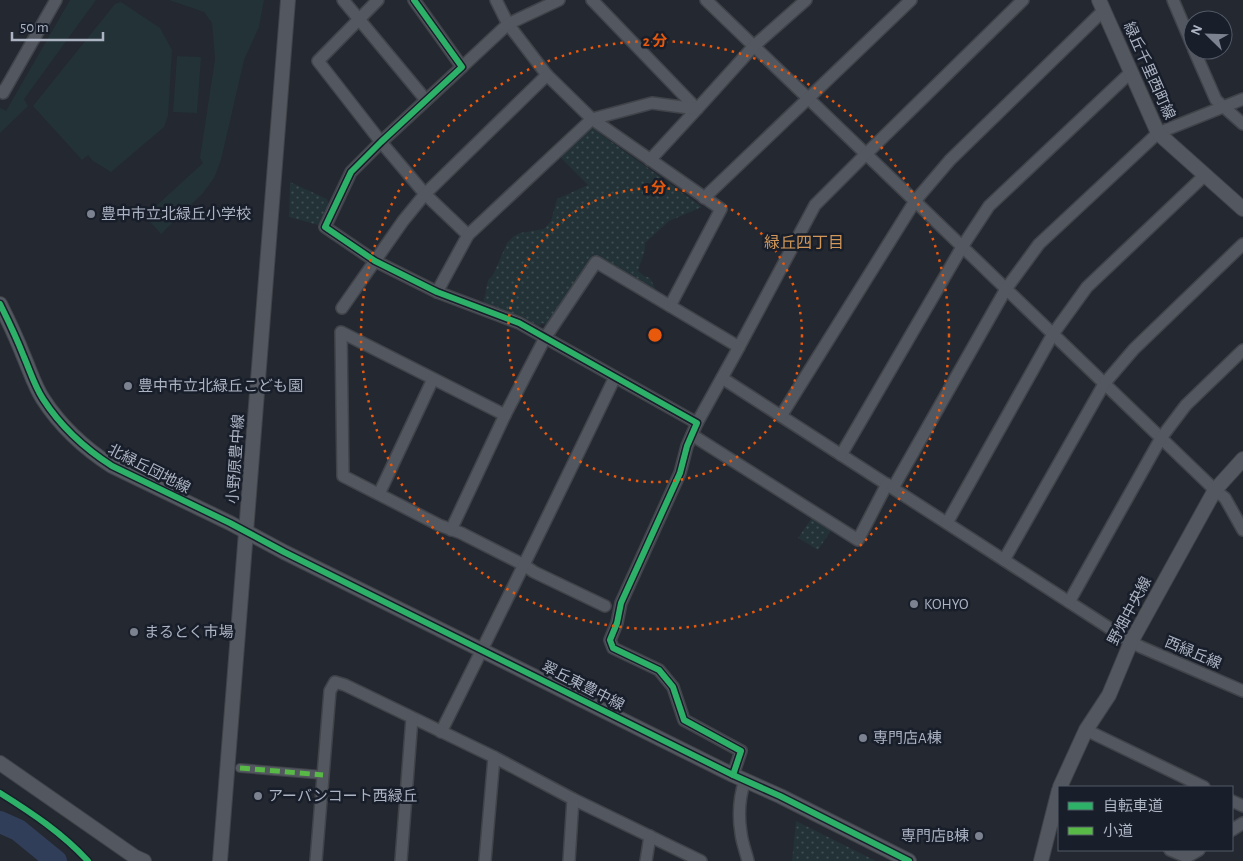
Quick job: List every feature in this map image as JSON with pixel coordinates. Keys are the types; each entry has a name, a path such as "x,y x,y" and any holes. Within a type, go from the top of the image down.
{"street":[{"path":"0,91 3,93 56,0"},
{"name":"小野原豊中線","path":"220,861 288,0"},
{"path":"343,0 426,100"},
{"path":"378,0 318,61 381,142 425,194 468,235"},
{"path":"414,0 462,67"},
{"path":"496,0 508,24 547,74 592,118 721,209 670,306"},
{"path":"560,0 508,24 381,142 351,172 325,227 375,261 438,292 519,323 697,423"},
{"path":"592,0 697,109"},
{"path":"706,0 1104,384 1225,498 1243,530"},
{"path":"650,160 754,46 806,0"},
{"path":"704,198 911,0"},
{"path":"748,861 741,834 739,811 742,791 739,778 741,751 684,720 673,687 659,670 613,648 610,640 617,623 621,603 680,473 687,446 697,423 815,206 1023,0"},
{"path":"1173,0 1183,23"},
{"path":"780,416 915,201 950,160 1102,5"},
{"name":"緑丘千里西町線","path":"1102,5 1158,134 1243,209"},
{"path":"1199,60 1216,100 1243,124"},
{"path":"841,455 962,247 990,206 1131,72"},
{"path":"342,308 403,221 425,194 547,74"},
{"path":"692,435 858,540 1006,289 1039,244 1158,134 1243,99"},
{"path":"438,292 468,235 592,118 652,103 697,109"},
{"path":"946,523 1053,334 1088,287 1205,175"},
{"path":"1004,560 1104,384 1134,349 1243,244"},
{"path":"451,530 505,415 545,338 596,262 739,347"},
{"name":"北緑丘団地線","path":"0,304 42,398 64,428 94,455 112,466 247,532"},
{"path":"505,415 341,332 343,476 605,606"},
{"path":"1069,602 1161,438 1186,404 1243,350"},
{"path":"441,732 615,377"},
{"name":"西緑丘線","path":"722,378 1131,642 1238,688"},
{"path":"379,494 433,379"},
{"name":"野畑中央線","path":"1063,786 1086,730 1109,695 1131,642 1215,490 1243,459"},
{"name":"翠丘東豊中線","path":"247,532 909,861"},
{"path":"1238,688 1243,678"},
{"path":"316,861 330,692 335,682 345,685 494,757 573,799 700,861"},
{"path":"401,861 412,718"},
{"path":"1086,730 1202,786"},
{"path":"485,861 494,757"},
{"path":"0,763 135,857 144,861"},
{"path":"240,768 323,775"},
{"path":"569,861 573,799"},
{"name":"野畑中央線","path":"1041,861 1058,799"},
{"path":"646,861 650,836"},
{"path":"1172,854 1186,857 1197,851"}],"shaded area":[{"path":"70,0 96,0 24,99 28,106 0,133 0,108 6,111"},
{"path":"169,0 264,0 259,27 244,60 221,160 214,178 203,193 161,234 145,216 203,163 200,158 215,59 212,23 204,12"},
{"path":"121,2 160,28 172,50 168,115 164,127 111,172 93,161 88,155 82,160 33,106 115,4"},
{"path":"177,56 201,57 197,113 173,112"},
{"path":"588,127 593,127 702,207 669,221 645,243 644,254 638,271 650,278 656,290 593,255 546,325 542,323 539,326 518,315 504,314 483,304 488,280 493,275 507,243 520,233 544,229 551,221 557,199 588,185 559,156"},
{"path":"290,182 327,199 329,204 318,225 289,217"},
{"path":"813,516 832,529 818,550 798,538"},
{"path":"796,821 876,861 792,861"}],"waterway":[{"path":"0,822 18,830 56,861"}],"marked path":[{"path":"240,768 323,775"}],"cycle path":[{"path":"414,0 462,67 351,172 325,227 375,261 437,292 519,323 697,423 687,446 680,473 621,603 617,623 610,640 613,648 659,670 673,687 684,720 741,751 733,775"},
{"path":"0,304 43,399 57,419 74,436 112,466 909,861"},
{"path":"0,793 46,824 68,841 88,861"}],"place":[{"name":"豊中市立北緑丘小学校","path":"91,214"},
{"name":"豊中市立北緑丘こども園","path":"128,386"},
{"name":"KOHYO","path":"914,604"},
{"name":"まるとく市場","path":"134,632"},
{"name":"専門店A棟","path":"863,738"},
{"name":"アーバンコート西緑丘","path":"258,796"},
{"name":"専門店B棟","path":"979,836"}],"district":[{"name":"緑丘四丁目","path":"804,243"}]}
